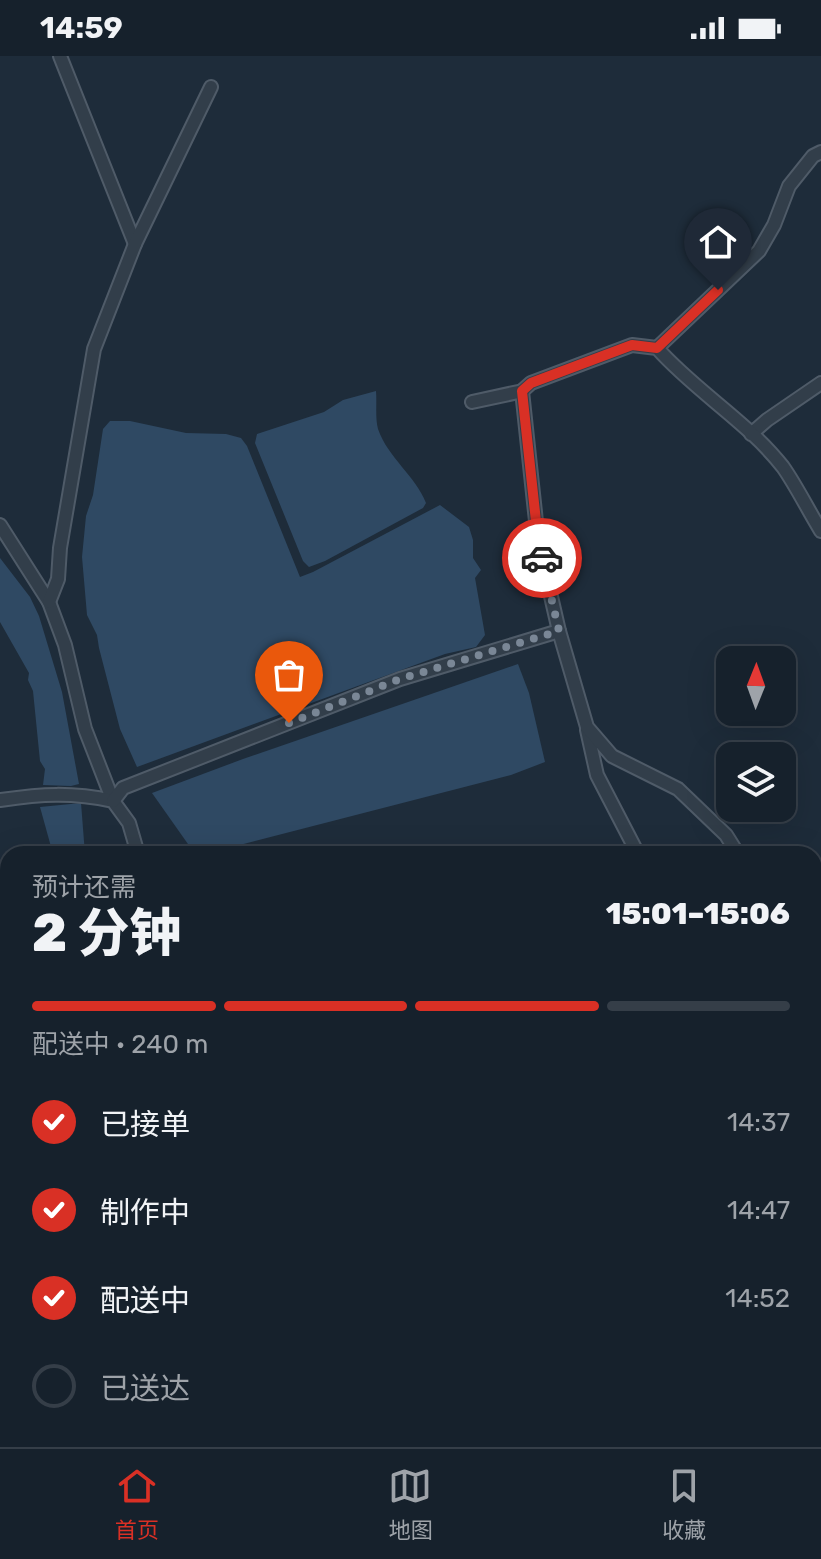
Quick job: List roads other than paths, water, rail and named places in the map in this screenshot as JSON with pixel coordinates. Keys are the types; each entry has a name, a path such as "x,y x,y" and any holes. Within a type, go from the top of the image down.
{"street":[{"path":"60,56 135,244"},
{"path":"49,602 58,579 60,548 94,349 135,244 211,87"},
{"path":"657,348 759,251 774,225 789,186 813,156 821,152"},
{"path":"472,402 523,391 531,383 632,345 657,348 676,370 751,434 783,468 821,531"},
{"path":"751,434 821,383"},
{"path":"523,391 538,540 559,631 587,727 597,775 634,846"},
{"path":"0,525 49,602 65,645 85,729 113,801 129,823 136,846"},
{"path":"113,801 123,788 400,679 559,631"},
{"path":"587,727 612,756 678,789 726,835 733,846"},
{"path":"0,800 40,794 86,795 113,801"}],"water":[{"path":"376,391 377,425 382,439 426,503 423,508 309,567 303,561 255,443 257,434 324,412 343,400"},
{"path":"110,421 130,421 186,433 226,434 241,438 300,577 440,505 469,527 473,558 481,570 475,578 485,635 476,647 445,654 137,767 120,729 97,635 87,615 82,557 86,516 93,495 103,429"},
{"path":"0,558 30,597 39,616 62,692 79,784 43,785 45,769 40,761 29,673 0,622"},
{"path":"518,664 529,693 545,762 511,775 236,846 189,846 152,793"},
{"path":"81,803 84,846 51,846 40,807"}]}
